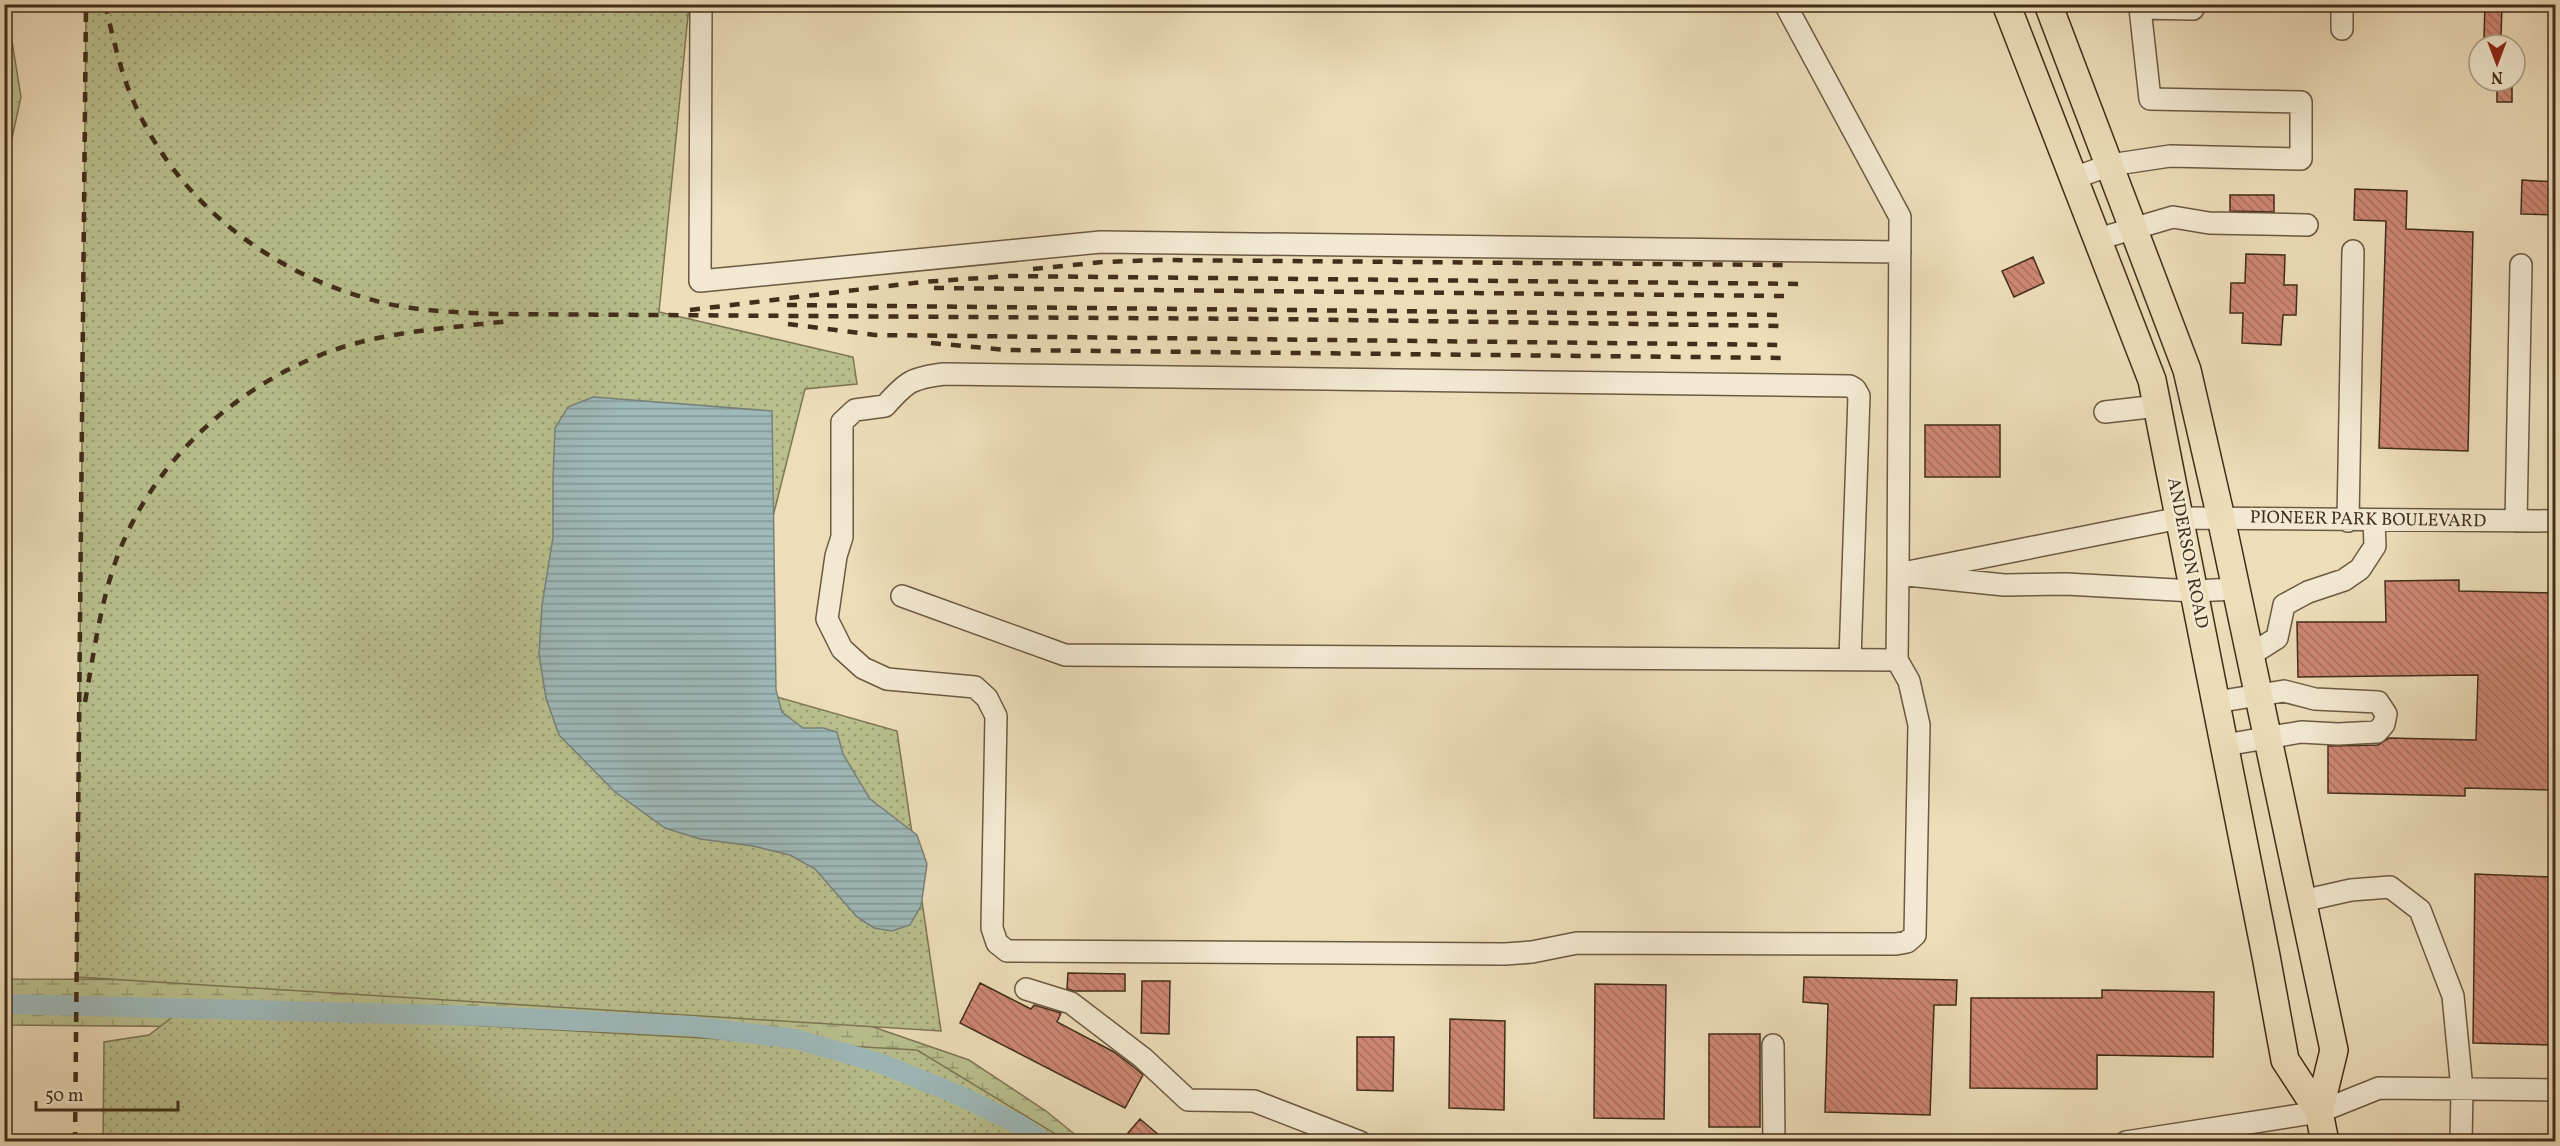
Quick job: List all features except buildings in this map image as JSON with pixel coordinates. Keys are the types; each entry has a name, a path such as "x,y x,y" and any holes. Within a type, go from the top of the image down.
{"main road":[{"name":"ANDERSON ROAD","path":"2006,4 2152,380 2225,745 2284,1060 2319,1112 2325,1142"},
{"name":"ANDERSON ROAD","path":"2048,4 2187,370 2221,518 2334,1050 2319,1112"}],"street":[{"path":"701,4 700,280 1101,242 1900,252"},
{"path":"1785,4 1900,218 1897,660 1909,681 1919,725 1915,935 1907,942 1896,944 1578,943 1532,952 1505,954 1007,951 996,944 992,928 996,716 987,698 975,687 887,679 862,668 842,649 827,619 836,556 842,537 842,422 855,410 885,406 903,387 918,377 944,374 1850,386 1859,396 1850,659"},
{"path":"2074,178 2110,165 2170,156 2301,159 2301,102 2150,99 2140,8 2193,9 2193,4"},
{"path":"2342,4 2342,29"},
{"path":"2098,239 2173,216 2209,223 2307,225"},
{"path":"2348,521 2353,251"},
{"path":"2516,521 2521,265"},
{"path":"2105,412 2158,406"},
{"name":"PIONEER PARK BOULEVARD","path":"1898,574 2180,518 2556,521"},
{"path":"2250,656 2277,638 2284,605 2308,592 2344,580 2360,569 2375,546 2374,521"},
{"path":"1898,574 2004,585 2066,584 2194,591 2236,590"},
{"path":"902,596 1065,655 1897,660"},
{"path":"2216,702 2284,691 2315,699 2378,702 2386,714 2385,724 2377,732 2338,734 2301,732 2225,745"},
{"path":"2302,901 2351,891 2390,887 2420,910 2453,996 2462,1089 2461,1142"},
{"path":"1026,989 1071,1003 1143,1058 1188,1100 1254,1101 1360,1142"},
{"path":"1773,1045 1774,1142"},
{"path":"2127,1142 2182,1137 2319,1112 2379,1088 2556,1090"}],"green space":[{"path":"6,4 21,97 5,170 4,5"},
{"path":"86,5 689,5 659,312 853,357 857,384 805,389 731,684 897,731 941,1031 77,977"},
{"path":"4,767 7,770 9,979 489,981 856,1021 969,1060 1046,1111 1083,1141 985,1141 908,1092 559,1030 5,1025"},
{"path":"183,1009 917,1050 1067,1141 103,1141 104,1042 149,1035"}],"water":[{"path":"593,397 772,411 776,690 782,712 803,728 823,728 837,732 843,754 870,799 917,835 927,864 921,906 910,925 892,931 874,928 857,917 815,869 790,855 753,846 700,839 665,828 615,792 559,735 546,698 539,655 542,605 553,537 555,428 568,407"}],"waterway":[{"path":"4,1004 479,1016 691,1026 795,1039 880,1063 961,1096 1018,1124 1044,1142"}],"railway":[{"path":"75,1142 86,4"},
{"path":"105,4 124,78 145,126 167,161 193,193 223,222 256,247 291,268 329,286 384,303 431,310 495,314 1272,319 1786,326"},
{"path":"1033,269 1102,262 1159,260 1786,265"},
{"path":"690,310 922,282 1010,276 1807,284"},
{"path":"934,288 1786,296"},
{"path":"787,305 1786,315"},
{"path":"85,702 104,602 113,569 128,532 147,497 170,465 197,435 227,409 260,386 331,351 396,335 509,321"},
{"path":"788,324 875,335 1786,345"},
{"path":"931,343 1007,350 1786,358"}]}
